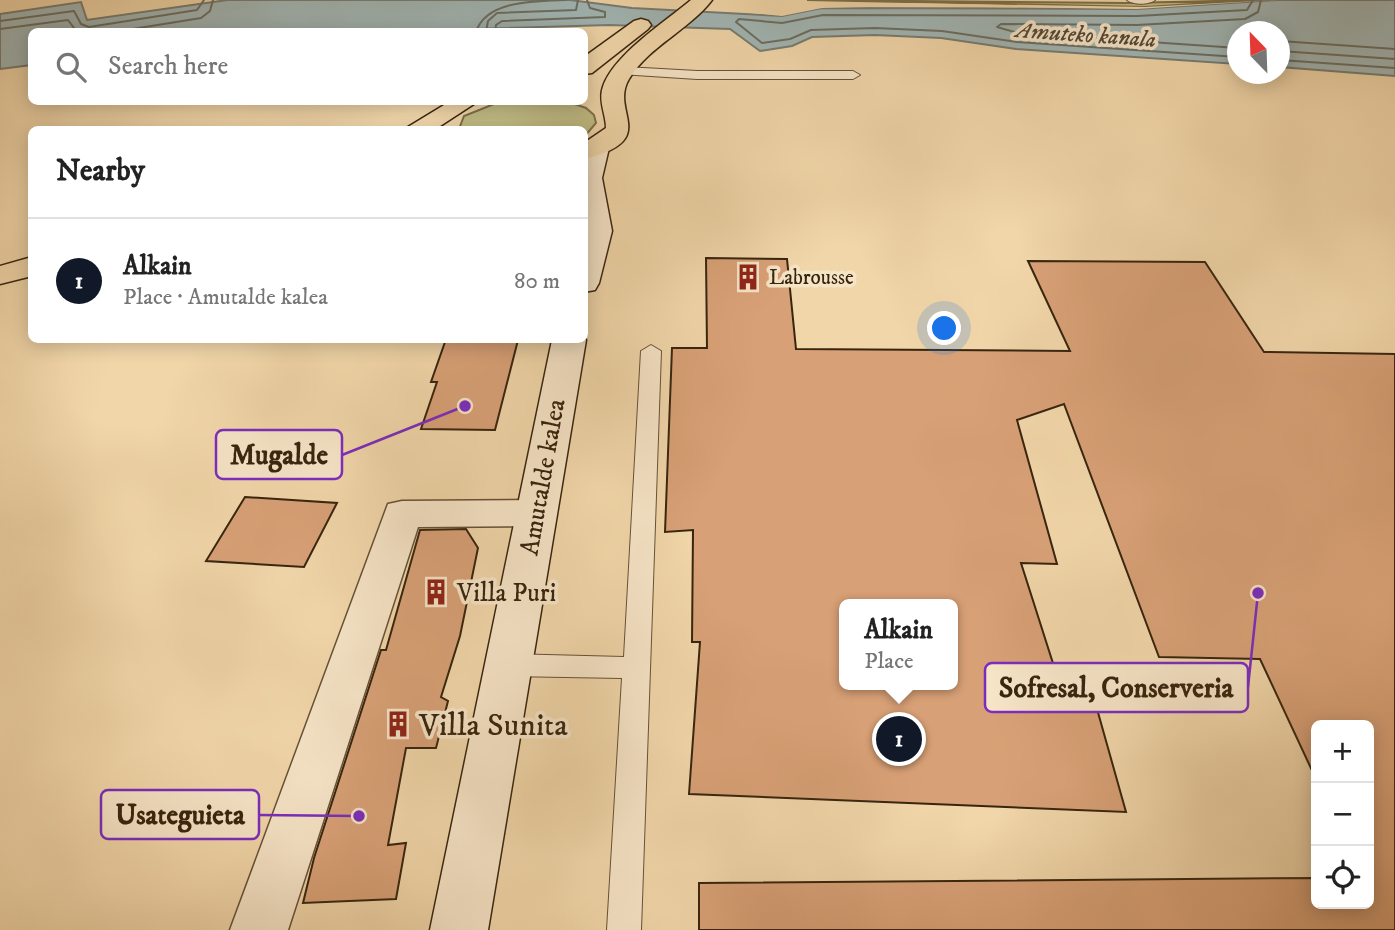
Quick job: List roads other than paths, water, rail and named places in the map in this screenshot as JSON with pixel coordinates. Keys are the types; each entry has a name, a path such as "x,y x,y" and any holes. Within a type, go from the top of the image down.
{"main road":[{"path":"588,65 618,45 671,0"},
{"path":"588,269 597,237 598,221 588,176 590,150 619,129 621,120 612,101 613,90 625,71 702,0"},
{"path":"588,97 617,111"},
{"path":"438,121 461,105"},
{"path":"0,275 28,267"},
{"name":"Amutalde kalea","path":"459,930 566,344"},
{"path":"259,930 402,514 536,513"}],"lane":[{"path":"1133,0 1149,0"},
{"path":"625,71 697,75 853,75"},
{"path":"624,930 651,351"},
{"path":"508,665 637,668"}],"water":[{"name":"Amuteko kanala","path":"227,0 570,0 632,8 782,16 822,8 1137,9 1277,0 1395,0 1395,76 1290,68 1290,21 1227,21 1227,63 1016,49 941,38 875,35 812,37 792,46 760,51 730,29 609,25 506,28 28,28 28,65 0,69 0,14 81,2 87,20"}],"place":[{"name":"Labrousse","path":"748,277"},
{"name":"Mugalde","path":"465,406"},
{"name":"Villa Puri","path":"436,592"},
{"name":"Sofresal, Conserveria","path":"1258,593"},
{"name":"Villa Sunita","path":"398,724"},
{"name":"Alkain","path":"899,739"},
{"name":"Usateguieta","path":"359,816"}]}
